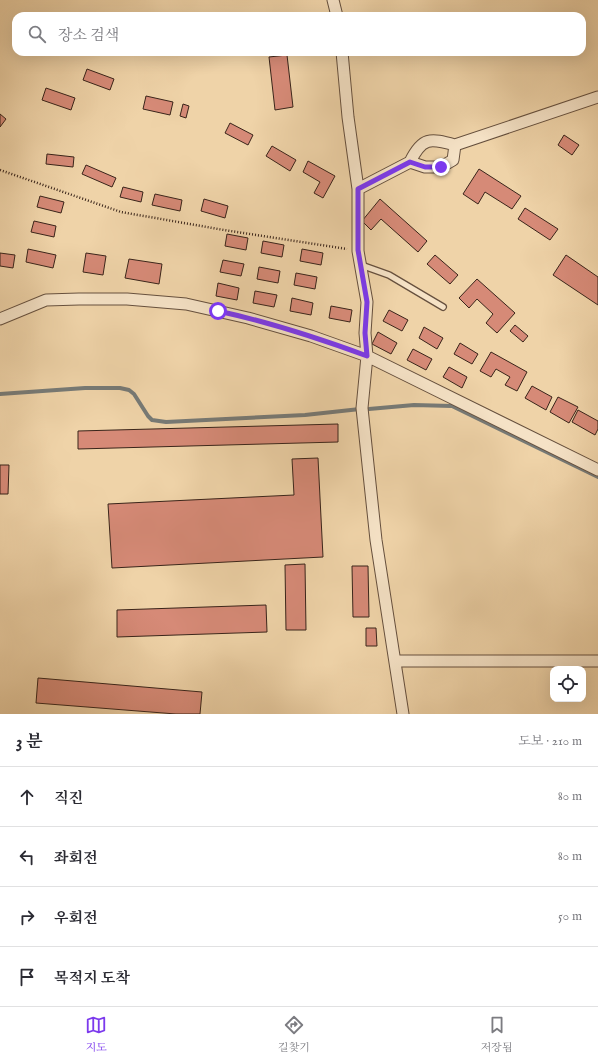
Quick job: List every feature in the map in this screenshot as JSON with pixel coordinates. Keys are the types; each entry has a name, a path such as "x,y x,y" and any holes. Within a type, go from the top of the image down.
{"street":[{"path":"333,0 336,12"},
{"path":"342,56 348,117 358,189 358,250 367,302 365,333 367,356 362,408 376,540 403,714"},
{"path":"358,189 410,162 421,144 436,140 455,145 598,97"},
{"path":"410,162 425,167 441,167 453,160 455,145"},
{"path":"0,319 46,300 126,299 165,301 186,304 248,318 311,336 367,356 598,470"},
{"path":"395,661 598,661"}],"lane":[{"path":"361,264 389,275 443,307"}],"path":[{"path":"0,170 121,212 224,230 358,250"}],"building":[{"path":"287,56 293,107 275,110 269,57"},
{"path":"87,69 114,79 110,90 83,80"},
{"path":"46,88 75,98 71,110 42,100"},
{"path":"146,96 173,102 170,115 143,109"},
{"path":"183,104 189,106 186,118 180,116"},
{"path":"0,114 6,119 0,127"},
{"path":"230,123 253,135 248,145 225,133"},
{"path":"564,135 579,145 572,155 558,145"},
{"path":"272,146 296,160 290,171 266,156"},
{"path":"47,154 74,157 73,167 46,164"},
{"path":"308,161 335,176 323,198 314,193 320,182 303,172"},
{"path":"86,165 116,178 112,187 82,174"},
{"path":"479,169 521,196 512,209 485,192 478,204 463,194"},
{"path":"123,187 143,192 141,202 120,197"},
{"path":"155,194 182,200 180,211 152,205"},
{"path":"40,196 64,202 61,213 37,207"},
{"path":"204,199 228,206 225,218 201,211"},
{"path":"380,199 427,241 418,252 381,219 371,230 362,221"},
{"path":"525,208 558,229 550,240 518,219"},
{"path":"34,221 56,226 54,237 31,232"},
{"path":"227,234 248,238 246,250 225,246"},
{"path":"263,241 284,245 282,257 261,253"},
{"path":"28,249 56,255 53,268 26,262"},
{"path":"302,249 323,253 321,265 300,261"},
{"path":"0,253 15,255 13,268 0,266"},
{"path":"86,253 106,256 103,275 83,272"},
{"path":"435,255 458,275 450,284 427,264"},
{"path":"566,255 598,277 598,305 553,275"},
{"path":"129,259 162,264 159,284 125,278"},
{"path":"223,260 244,264 241,276 220,272"},
{"path":"259,267 280,271 278,283 257,279"},
{"path":"296,273 317,277 315,289 294,285"},
{"path":"477,279 515,313 497,333 486,323 493,314 477,299 469,308 459,298"},
{"path":"218,283 239,288 237,300 216,296"},
{"path":"255,291 277,295 274,307 253,303"},
{"path":"292,298 313,303 311,315 290,311"},
{"path":"331,306 352,310 350,322 329,318"},
{"path":"389,310 408,320 402,331 383,321"},
{"path":"515,325 528,336 523,342 510,331"},
{"path":"424,327 443,338 437,349 419,338"},
{"path":"378,332 397,343 391,354 372,344"},
{"path":"460,343 478,354 472,364 454,354"},
{"path":"413,349 432,359 426,370 407,360"},
{"path":"491,352 527,372 517,391 505,385 510,377 496,369 491,377 480,371"},
{"path":"449,367 467,377 462,388 443,377"},
{"path":"532,386 552,397 546,410 525,398"},
{"path":"558,397 578,407 569,423 550,412"},
{"path":"578,410 598,421 598,429 595,435 572,422"},
{"path":"338,424 338,442 78,449 78,431"},
{"path":"318,458 323,557 112,568 108,504 294,495 292,459"},
{"path":"0,465 9,465 8,494 0,494"},
{"path":"305,564 306,630 286,630 285,565"},
{"path":"352,566 368,566 369,617 353,617"},
{"path":"266,605 267,632 117,637 117,610"},
{"path":"366,628 376,628 377,646 366,646"},
{"path":"38,678 202,692 200,714 176,714 36,703"}],"waterway":[{"path":"0,394 85,388 120,388 129,390 134,394 152,420 166,422 305,415 360,409"},
{"path":"369,409 414,405 452,406 598,477"}],"route":[{"path":"218,311 311,336 367,356 365,333 367,302 358,250 358,189 410,162 425,167 441,167"}]}
